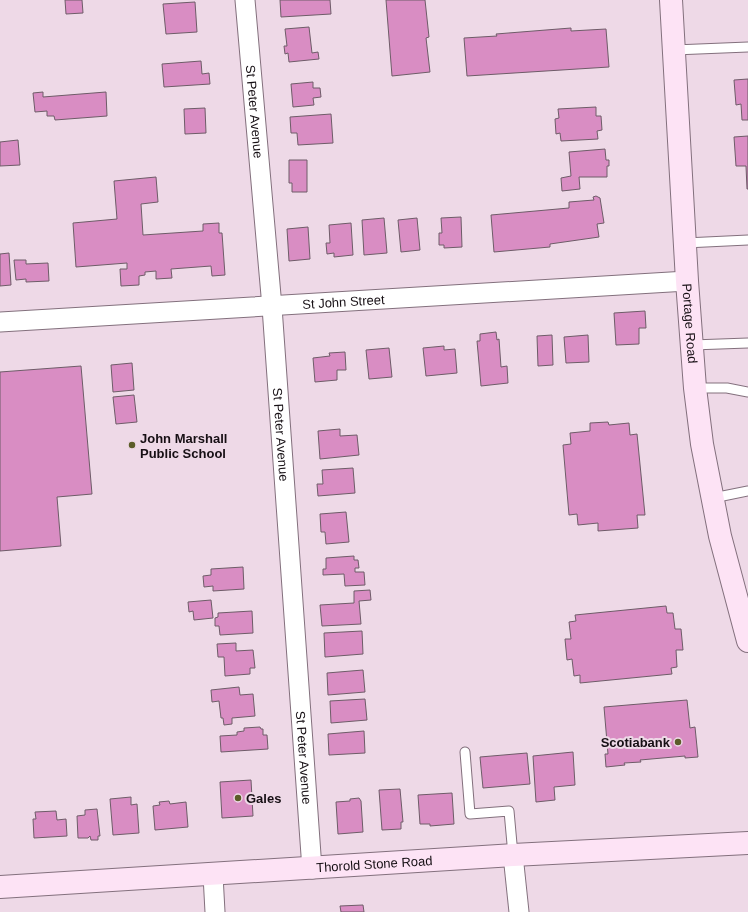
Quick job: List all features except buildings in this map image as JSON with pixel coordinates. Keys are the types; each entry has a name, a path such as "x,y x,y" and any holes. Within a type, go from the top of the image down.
{"main road":[{"name":"Portage Road","path":"671,0 687,281 695,388 702,444 720,536 748,641"},
{"name":"Thorold Stone Road","path":"0,887 312,869 514,855 748,843"}],"street":[{"name":"St Peter Avenue","path":"245,0 272,307 312,869"},
{"name":"St John Street","path":"0,322 272,307 687,281"},
{"path":"514,855 519,912"},
{"path":"213,875 216,912"}],"lane":[{"path":"674,50 748,47"},
{"path":"685,243 748,240"},
{"path":"691,345 748,343"},
{"path":"695,388 727,388 748,392"},
{"path":"713,498 748,491"},
{"path":"465,752 470,814 509,811 514,855"}],"place":[{"name":"John Marshall Public School","path":"132,445"},
{"name":"Scotiabank","path":"678,742"},
{"name":"Gales","path":"238,798"}]}
